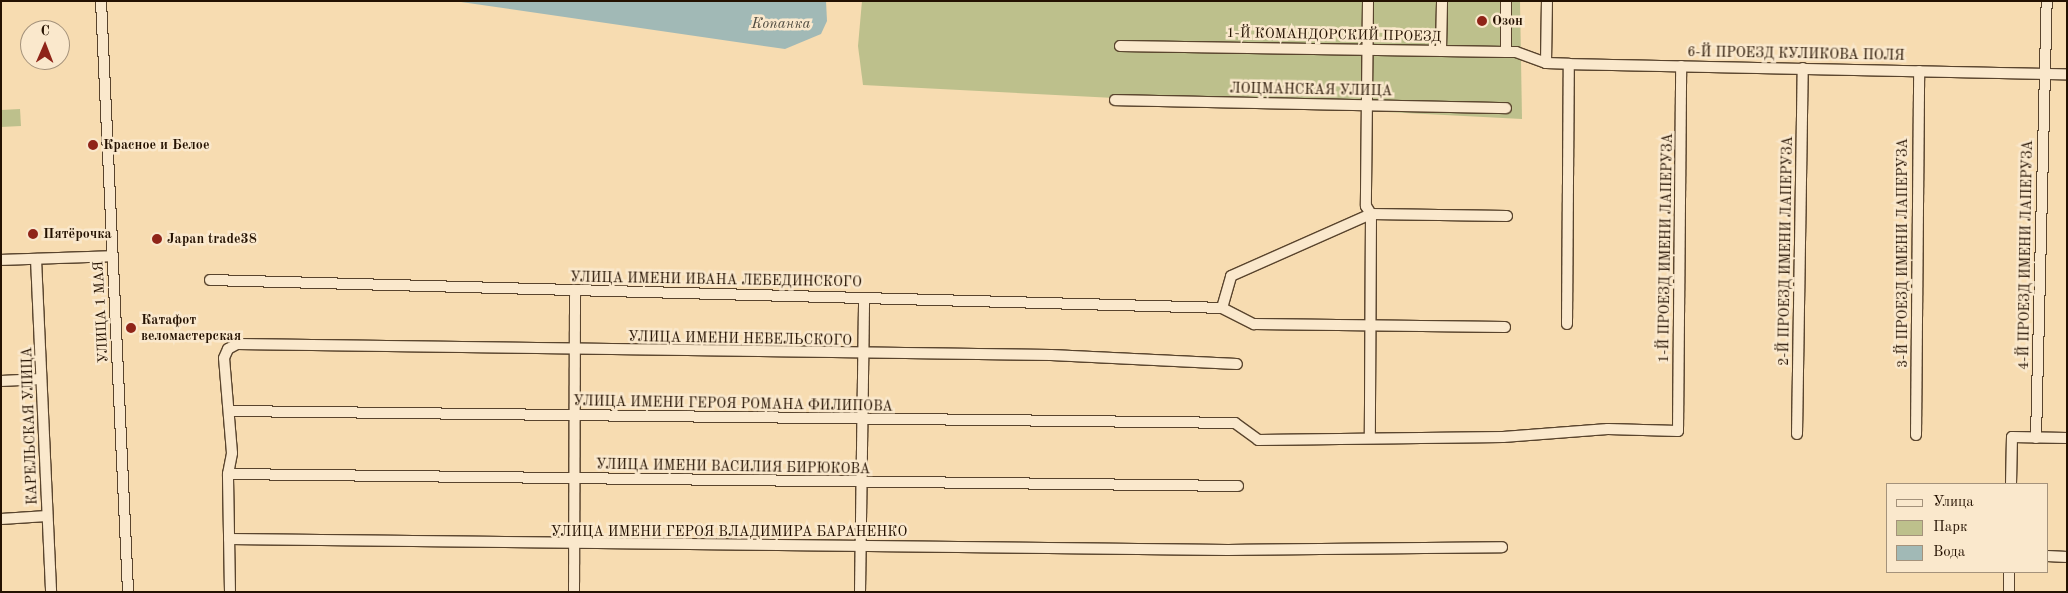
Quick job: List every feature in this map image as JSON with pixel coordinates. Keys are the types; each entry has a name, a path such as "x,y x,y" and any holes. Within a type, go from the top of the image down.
{"street":[{"name":"УЛИЦА 1 МАЯ","path":"101,1 128,592"},
{"path":"1368,1 1366,206 1371,214 1370,438"},
{"path":"1441,50 1442,1"},
{"path":"1506,1 1506,52"},
{"path":"1546,63 1547,1"},
{"path":"2044,74 2047,1"},
{"name":"1-Й КОМАНДОРСКИЙ ПРОЕЗД","path":"1120,46 1368,48 1516,52 1546,63"},
{"name":"6-Й ПРОЕЗД КУЛИКОВА ПОЛЯ","path":"1546,63 2067,74"},
{"path":"1567,324 1569,64"},
{"name":"1-Й ПРОЕЗД ИМЕНИ ЛАПЕРУЗА","path":"1370,438 1503,437 1608,429 1678,430 1681,66"},
{"name":"2-Й ПРОЕЗД ИМЕНИ ЛАПЕРУЗА","path":"1797,434 1803,68"},
{"name":"3-Й ПРОЕЗД ИМЕНИ ЛАПЕРУЗА","path":"1916,434 1919,71"},
{"name":"4-Й ПРОЕЗД ИМЕНИ ЛАПЕРУЗА","path":"2036,438 2044,74"},
{"name":"ЛОЦМАНСКАЯ УЛИЦА","path":"1115,100 1506,108"},
{"path":"1505,327 1254,324 1222,308 1231,276 1371,214 1507,216"},
{"path":"1,260 113,256"},
{"name":"КАРЕЛЬСКАЯ УЛИЦА","path":"36,259 50,592"},
{"name":"УЛИЦА ИМЕНИ ИВАНА ЛЕБЕДИНСКОГО","path":"210,280 1222,308"},
{"path":"574,592 575,290"},
{"path":"860,592 864,298"},
{"name":"УЛИЦА ИМЕНИ НЕВЕЛЬСКОГО","path":"230,411 224,358 228,349 242,344 575,351 1051,356 1237,364"},
{"path":"1,381 41,379"},
{"path":"230,411 232,453 228,474 230,592"},
{"name":"УЛИЦА ИМЕНИ ГЕРОЯ РОМАНА ФИЛИПОВА","path":"230,411 1235,423 1258,440 1370,438"},
{"path":"2011,483 2012,437 2067,438"},
{"name":"УЛИЦА ИМЕНИ ВАСИЛИЯ БИРЮКОВА","path":"228,474 1238,486"},
{"path":"1,519 48,516"},
{"name":"УЛИЦА ИМЕНИ ГЕРОЯ ВЛАДИМИРА БАРАНЕНКО","path":"229,539 1228,550 1502,547"},
{"path":"2048,556 2067,556"},
{"path":"2009,573 2009,592"}],"green space":[{"path":"862,1 1520,1 1522,119 863,85 858,46"},
{"path":"20,109 21,126 1,127 1,110"}],"water":[{"name":"Копанка","path":"454,1 826,1 827,21 821,34 785,49"}],"place":[{"name":"Озон","path":"1482,21"},
{"name":"Красное и Белое","path":"93,145"},
{"name":"Пятёрочка","path":"33,234"},
{"name":"Japan trade38","path":"157,239"},
{"name":"Катафот веломастерская","path":"131,328"}]}
